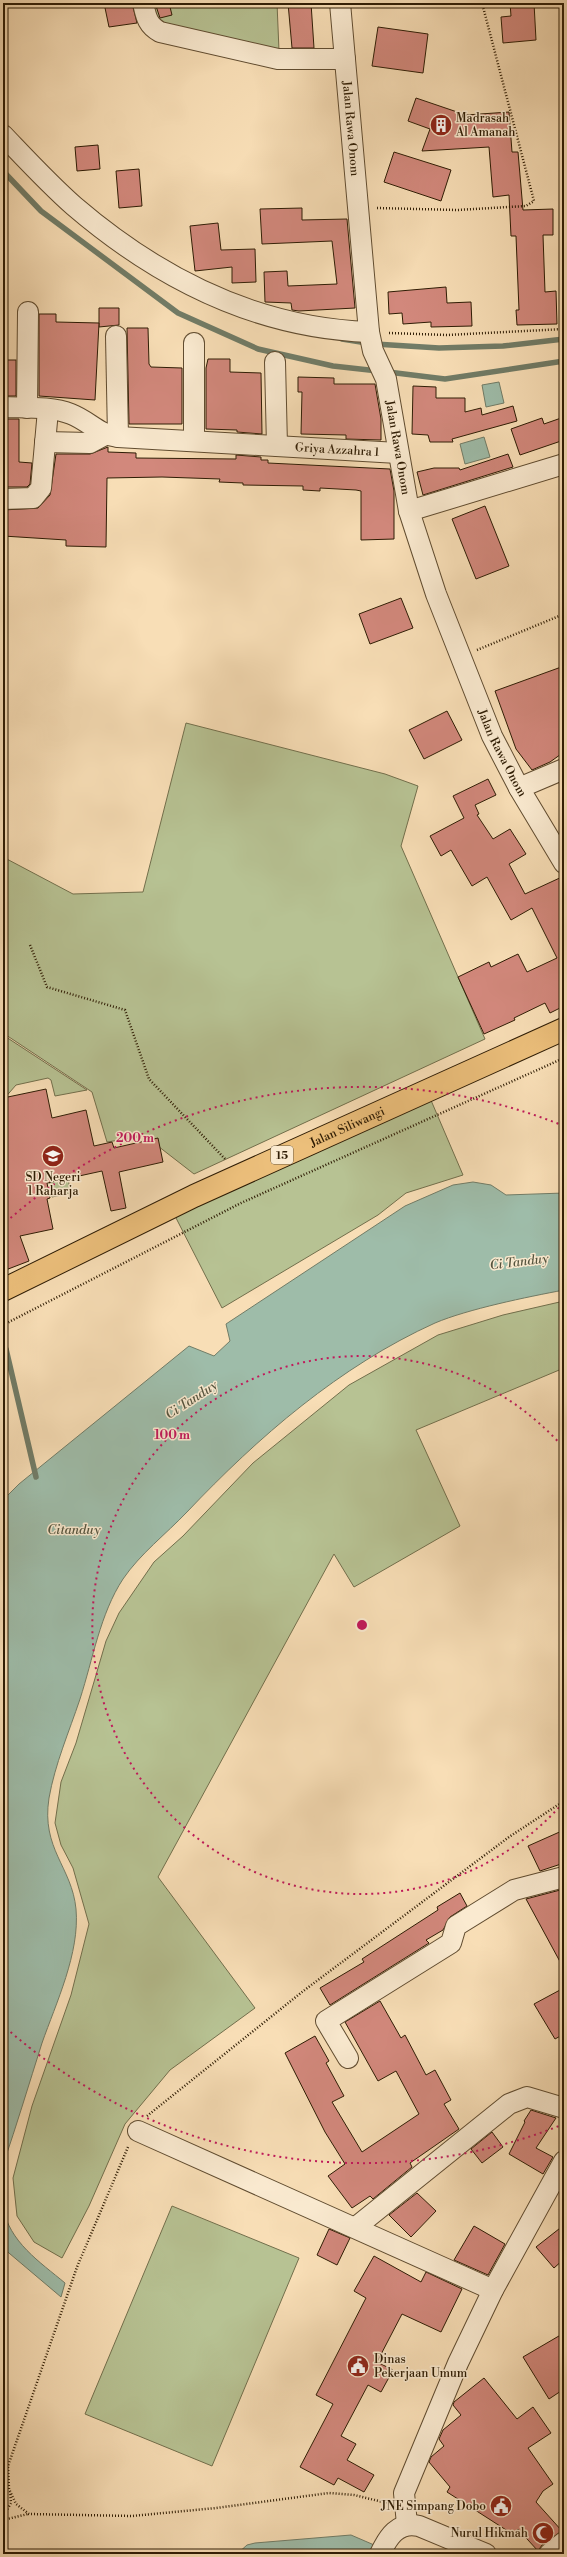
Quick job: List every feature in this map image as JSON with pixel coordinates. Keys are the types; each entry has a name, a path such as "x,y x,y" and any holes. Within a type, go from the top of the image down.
{"highway":[{"name":"Jalan Siliwangi","path":"3,1290 233,1177 564,1029"}],"street":[{"path":"143,3 147,20 152,28 160,32 278,59 345,59"},
{"name":"Jalan Rawa Onom","path":"340,3 358,208 376,354 409,511 436,594 492,736 519,788 564,863"},
{"path":"3,135 74,206 121,242 190,286 281,321 335,331 376,354"},
{"path":"27,408 28,312"},
{"path":"3,407 27,408 66,413 88,422 111,436 116,336"},
{"path":"194,343 194,440"},
{"path":"275,362 276,446"},
{"path":"3,499 33,498 41,488 48,410"},
{"name":"Griya Azzahra 1","path":"45,442 90,443 111,436 398,453"},
{"path":"409,511 564,464"},
{"path":"519,788 564,769"},
{"path":"348,2058 326,2021 451,1944 456,1926 514,1890 564,1877"},
{"path":"356,2227 510,2104 527,2097 564,2108"},
{"path":"138,2131 356,2227 493,2290"},
{"path":"383,2548 406,2516 403,2496 458,2363 493,2290 564,2161"},
{"path":"406,2516 419,2526 486,2554"},
{"path":"549,2554 564,2542"}],"path":[{"path":"358,208 457,210 526,206 532,204 534,197 482,3"},
{"path":"376,354 447,335 564,329"},
{"path":"461,656 564,614"},
{"path":"30,945 47,987 125,1010 149,1079 225,1160 233,1177"},
{"path":"3,1326 241,1203 564,1058"},
{"path":"3,2517 11,2503 8,2466 77,2267 126,2150 149,2113 240,2040 509,1838 564,1801"},
{"path":"9,2489 16,2504 29,2514"},
{"path":"3,2520 29,2514 132,2516 216,2508 329,2493 354,2495 406,2516"}],"shaded area":[{"path":"147,3 277,3 279,51 163,27"},
{"path":"186,723 385,774 418,786 401,846 485,1039 194,1174 145,1136 107,1142 92,1092 3,1033 3,857 73,894 143,892"},
{"path":"3,1035 87,1090 55,1096 51,1080 48,1078 16,1085 3,1100"},
{"path":"430,1098 463,1175 406,1193 378,1215 222,1308 175,1216"},
{"path":"55,1120 71,1193 52,1197 37,1124"},
{"path":"564,1301 564,1368 416,1430 460,1526 354,1587 334,1554 158,1877 255,2008 170,2070 125,2124 89,2206 62,2258 34,2242 17,2216 13,2178 32,2106 71,1995 89,1924 73,1868 61,1845 55,1823 61,1782 76,1743 106,1641 119,1613 154,1562 183,1536 253,1463 349,1385 438,1335 503,1315"},
{"path":"172,2206 299,2258 212,2466 85,2414"}],"water":[{"path":"499,382 504,403 486,407 482,385"},
{"path":"484,437 490,457 465,464 460,444"},
{"name":"Citanduy","path":"473,1182 491,1185 506,1195 564,1193 564,1290 481,1308 435,1323 400,1340 366,1360 334,1382 272,1431 214,1484 137,1561 123,1579 108,1607 80,1699 59,1760 49,1798 49,1831 58,1857 69,1881 76,1909 76,1926 71,1960 66,1978 42,2043 3,2165 3,1500 19,1484 189,1346 214,1356 230,1341 226,1324 405,1206 453,1185"},
{"path":"3,2207 6,2219 19,2241 36,2259 65,2283 61,2297 3,2248"},
{"path":"351,2535 395,2554 237,2554 247,2545 255,2543"}],"building":[{"path":"104,3 132,3 137,23 109,27"},
{"path":"155,3 169,3 172,15 160,18"},
{"path":"288,3 311,3 314,48 292,48"},
{"path":"510,3 534,3 536,40 503,43 501,17 511,16"},
{"path":"378,27 428,34 423,73 372,66"},
{"path":"416,98 466,115 509,112 512,152 518,152 523,210 553,209 553,235 543,235 545,292 556,291 557,324 517,325 516,310 519,310 516,236 511,236 509,195 493,197 489,147 422,151 430,129 408,121"},
{"path":"98,145 100,169 77,171 75,147"},
{"path":"394,152 451,170 441,201 384,182"},
{"path":"139,169 142,206 119,208 116,171"},
{"path":"302,208 302,220 347,219 355,308 299,311 292,310 291,303 265,302 264,272 287,271 288,286 337,284 332,241 262,244 260,209"},
{"path":"218,223 221,250 255,249 256,282 232,283 232,267 195,271 190,226"},
{"path":"446,287 447,303 471,302 472,326 431,327 431,322 403,324 402,313 389,314 388,292"},
{"path":"99,308 119,308 119,325 99,327"},
{"path":"39,314 56,314 56,322 99,323 95,400 39,396"},
{"path":"127,328 148,328 149,364 151,367 182,368 182,424 129,424"},
{"path":"208,359 230,359 230,372 261,373 262,434 237,432 237,430 206,429 206,368"},
{"path":"3,360 16,360 16,396 3,396"},
{"path":"298,377 334,378 334,384 375,384 381,419 381,440 346,439 346,435 301,434 302,392 298,392"},
{"path":"413,386 436,387 436,398 465,398 465,412 481,408 482,415 513,406 517,421 452,439 453,442 430,442 428,435 412,434"},
{"path":"564,417 564,440 520,455 511,429 542,418 544,424"},
{"path":"3,419 19,419 19,462 32,463 30,484 27,487 3,487"},
{"path":"108,447 108,452 136,453 136,458 236,459 236,455 261,457 261,460 268,460 268,463 390,469 394,491 394,539 361,540 361,491 320,488 320,491 303,490 303,486 243,485 243,483 219,482 220,479 162,477 107,478 106,547 66,546 66,540 3,536 3,510 38,508 50,495 56,454 90,454"},
{"path":"508,454 513,467 423,495 417,472 434,468 459,468 460,470"},
{"path":"485,506 509,566 476,579 452,519"},
{"path":"401,598 413,628 370,644 359,614"},
{"path":"564,666 564,752 550,762 532,770 516,749 495,691"},
{"path":"447,711 462,740 424,759 409,730"},
{"path":"488,779 496,795 475,805 479,814 477,815 493,839 510,829 526,854 509,864 525,894 564,876 564,1006 550,1013 545,1003 514,1018 515,1020 484,1034 458,977 489,962 491,967 518,954 527,972 557,958 532,908 511,920 487,877 472,886 451,850 441,856 430,836 464,818 453,796"},
{"name":"SD Negeri 1 Raharja","path":"46,1089 52,1118 86,1110 94,1146 112,1142 114,1148 158,1138 163,1162 119,1172 126,1208 111,1211 102,1171 47,1183 50,1198 47,1199 53,1229 20,1236 29,1261 3,1271 3,1098"},
{"path":"564,1830 564,1863 540,1871 528,1846"},
{"path":"564,1889 564,1969 526,1899"},
{"path":"460,1893 467,1906 450,1917 443,1930 426,1940 429,1943 330,2005 320,1988 364,1962 362,1959 438,1910 437,1907"},
{"path":"560,1990 564,1997 564,2034 555,2039 534,2004"},
{"path":"380,2001 401,2038 405,2035 426,2075 435,2070 451,2100 444,2104 459,2129 410,2163 412,2167 373,2199 370,2196 352,2208 328,2176 345,2164 325,2132 285,2053 315,2036 329,2061 326,2063 344,2096 332,2102 362,2152 419,2114 396,2071 378,2081 345,2022"},
{"path":"531,2110 556,2118 536,2148 553,2157 543,2174 509,2154 525,2122 524,2121"},
{"path":"492,2132 503,2147 482,2163 471,2149"},
{"path":"417,2193 436,2211 411,2237 389,2215"},
{"path":"564,2225 564,2259 554,2268 536,2247"},
{"path":"474,2226 505,2244 488,2275 454,2260"},
{"path":"329,2229 350,2238 337,2265 317,2255"},
{"path":"374,2256 421,2282 426,2272 462,2289 441,2332 402,2314 377,2362 393,2370 381,2392 368,2385 341,2436 356,2444 347,2460 374,2475 364,2492 338,2478 334,2485 300,2467 333,2404 316,2395 366,2298 354,2291"},
{"path":"564,2333 564,2389 549,2399 523,2357"},
{"path":"484,2378 517,2419 533,2407 551,2433 528,2448 553,2484 543,2491 536,2502 562,2531 542,2545 538,2551 518,2529 514,2535 447,2492 450,2487 429,2462 431,2457 444,2446 439,2439 443,2430 461,2415 453,2405 454,2402"}],"waterway":[{"path":"3,171 41,211 178,313 258,349 333,366 378,371"},
{"path":"342,339 367,343"},
{"path":"375,344 439,348 503,346 564,339"},
{"path":"388,372 445,379 564,361"},
{"path":"6,1349 36,1477"}],"place":[{"name":"Madrasah Al Amanah","path":"441,125"},
{"name":"SD Negeri 1 Raharja","path":"53,1156"},
{"name":"Dinas Pekerjaan Umum","path":"358,2366"},
{"name":"JNE Simpang Dobo","path":"501,2506"},
{"name":"Nurul Hikmah","path":"543,2533"}],"water label":[{"name":"Ci Tanduy","path":"519,1261"},
{"name":"Ci Tanduy","path":"191,1399"}]}
